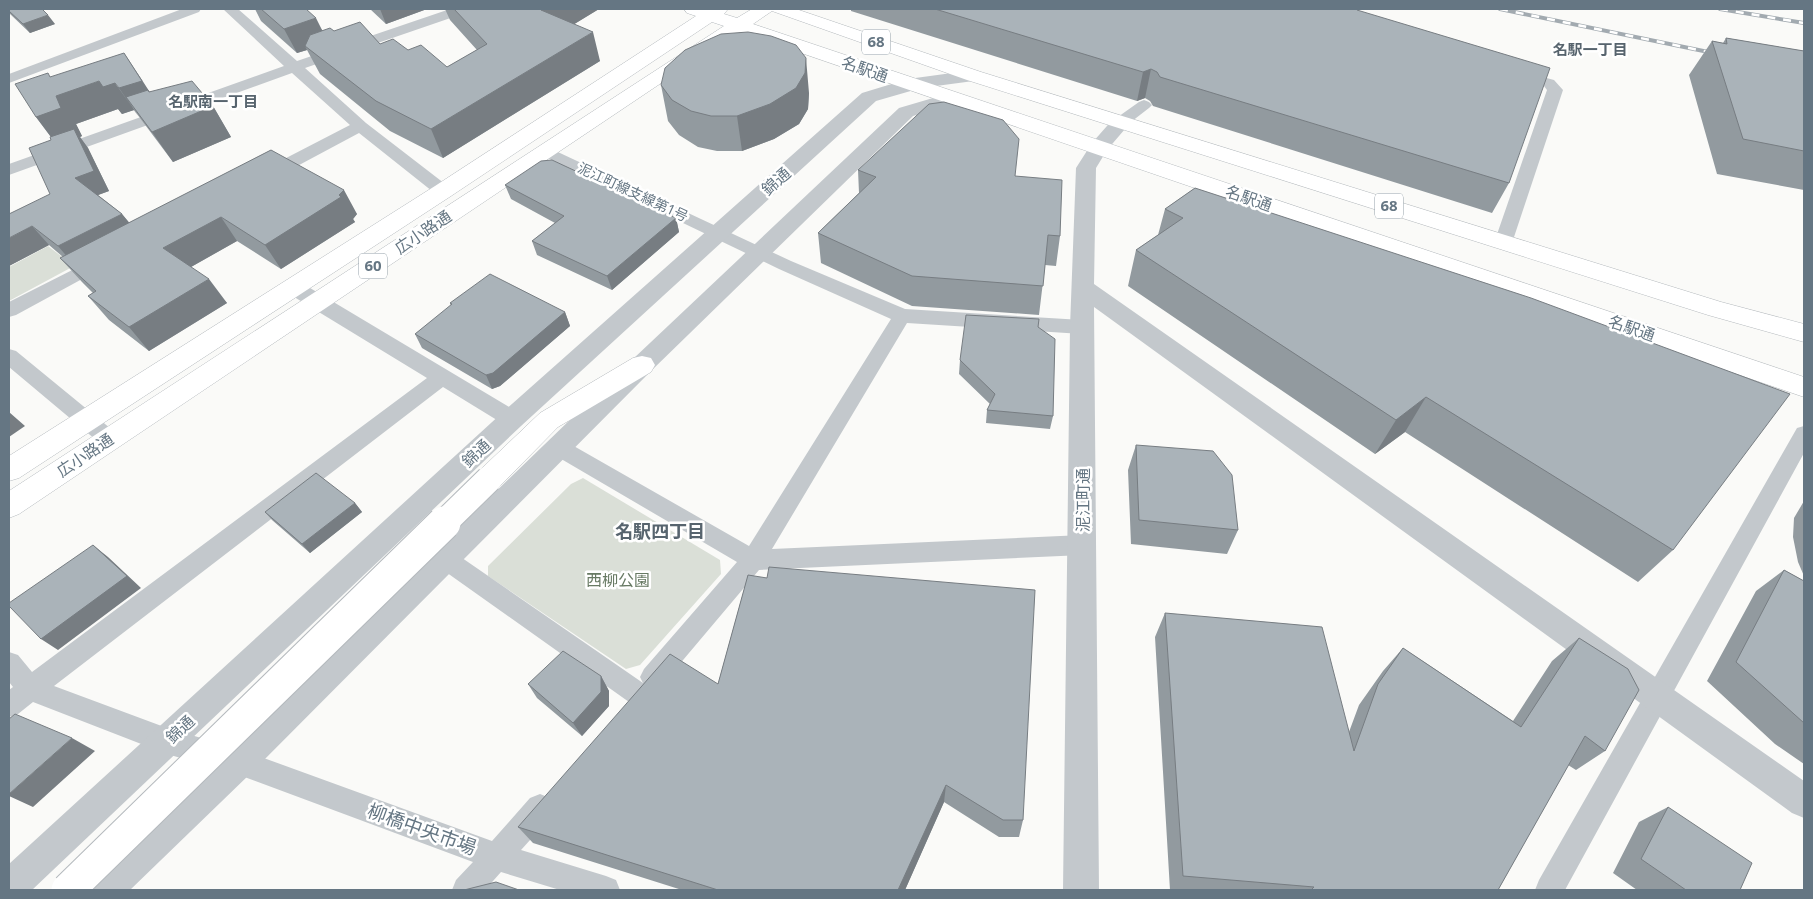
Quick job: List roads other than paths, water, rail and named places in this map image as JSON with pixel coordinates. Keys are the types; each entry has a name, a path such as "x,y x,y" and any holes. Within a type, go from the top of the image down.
{"main road":[{"name":"広小路通","path":"9,506 545,151 764,9"},
{"name":"名駅通","path":"778,9 974,76 1717,309 1804,333"},
{"name":"広小路通","path":"9,470 443,191 707,11"},
{"name":"名駅通","path":"707,11 738,26 1804,387"},
{"path":"68,890 549,420 642,365"}],"street":[{"path":"9,79 194,9"},
{"path":"230,9 360,126 443,191"},
{"path":"9,170 294,67 463,9"},
{"path":"1504,243 1555,90 1544,81 1507,72"},
{"name":"錦通","path":"9,888 512,420 869,97 888,89 909,84 974,76"},
{"path":"105,890 239,762 642,365 906,112 933,104 966,103"},
{"path":"1121,122 1144,105"},
{"name":"泥江町通","path":"1080,890 1083,545 1082,327 1086,168 1099,147 1121,122"},
{"path":"249,184 360,126"},
{"name":"泥江町線支線第1号","path":"545,151 759,252 902,316"},
{"path":"9,310 112,256"},
{"path":"293,287 512,420"},
{"path":"1084,288 1804,801"},
{"path":"444,558 631,702 753,560 902,316 1082,327"},
{"path":"9,356 110,440"},
{"path":"9,705 442,378"},
{"path":"1549,890 1804,434"},
{"path":"558,447 753,560 1083,545"},
{"path":"9,663 30,689"},
{"name":"柳橋中央市場","path":"30,689 167,741 239,762 498,856 606,890"},
{"path":"466,890 555,790"}],"railway":[{"path":"1500,9 1718,54"},
{"path":"1720,9 1804,23"}],"district":[{"name":"名駅一丁目","path":"1590,50"},
{"name":"名駅南一丁目","path":"213,102"},
{"name":"名駅四丁目","path":"660,532"}],"park label":[{"name":"西柳公園","path":"618,580"}]}
